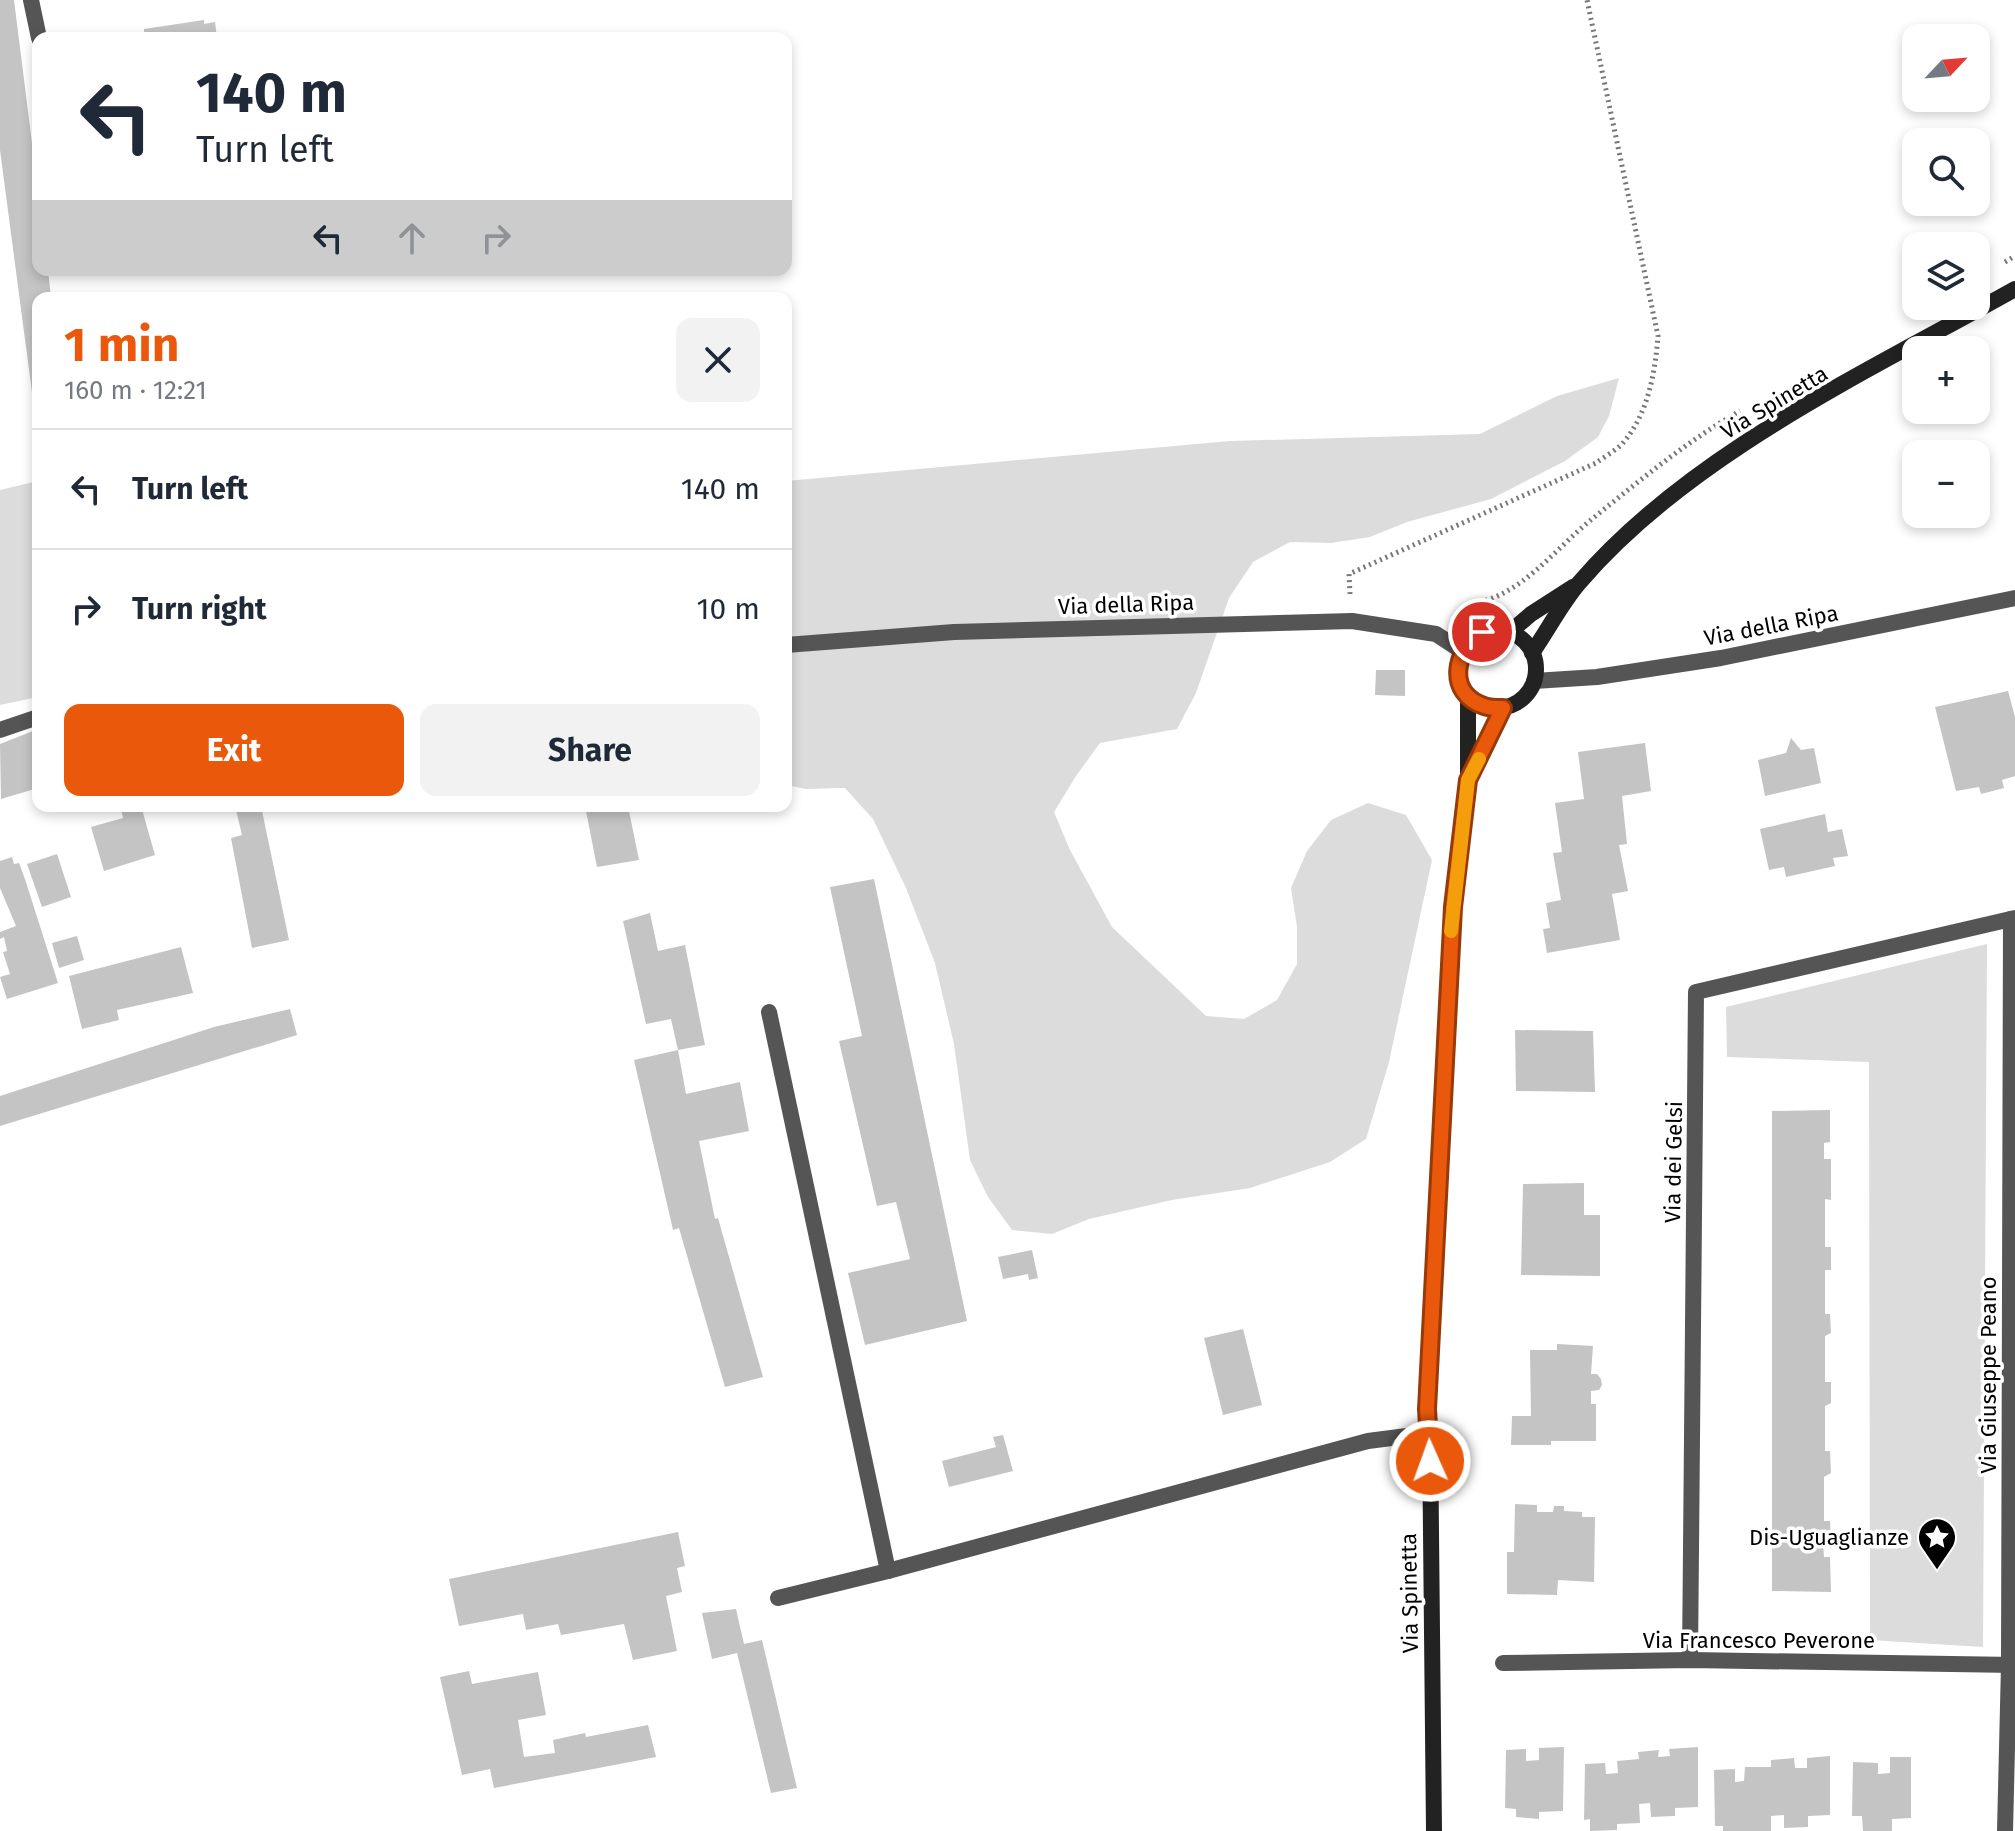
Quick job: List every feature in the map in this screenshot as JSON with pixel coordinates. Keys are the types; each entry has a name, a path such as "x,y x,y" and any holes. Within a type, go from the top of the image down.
{"main road":[{"name":"Via Spinetta","path":"1510,632 1531,614 1578,584 1655,510 1740,447 1801,409 2015,289"},
{"name":"Via Spinetta","path":"1532,653 1578,584"},
{"path":"1482,632 1510,632 1523,641 1532,653 1536,667 1534,681 1527,694 1516,703 1503,708 1484,706 1468,696 1459,683 1458,666 1462,651 1482,632"},
{"name":"Via Spinetta","path":"1434,1831 1430,1433 1427,1409 1453,907 1468,780 1468,696"},
{"name":"Via Spinetta","path":"1468,780 1503,708"}],"street":[{"path":"31,0 38,32"},
{"name":"Via della Ripa","path":"1534,681 1597,677 1721,658 2015,598"},
{"name":"Via della Ripa","path":"792,645 954,632 1352,621 1436,634 1462,651"},
{"path":"0,730 32,719"},
{"name":"Via dei Gelsi","path":"1690,1660 1696,992 2013,918"},
{"name":"Via Giuseppe Peano","path":"2005,1831 2012,1665 2013,918"},
{"path":"769,1012 888,1571"},
{"path":"778,1598 1368,1441 1430,1433"},
{"name":"Via Francesco Peverone","path":"1503,1663 1690,1660 2012,1665"}],"path":[{"path":"1352,621 1349,574 1596,463 1621,445 1637,422 1654,374 1658,336 1587,0"}],"shaded area":[{"path":"1619,378 1609,416 1598,437 1565,461 1491,499 1407,522 1370,537 1331,543 1290,542 1253,562 1229,598 1196,693 1177,729 1100,743 1054,812 1070,850 1112,927 1206,1016 1244,1019 1277,1000 1297,964 1297,927 1291,888 1307,851 1331,820 1368,803 1406,815 1432,860 1389,1062 1366,1139 1330,1162 1250,1188 1172,1200 1089,1219 1052,1234 1012,1230 988,1197 970,1160 954,1044 935,963 906,888 873,819 845,788 792,786 792,480 1230,441 1480,434 1557,396"},
{"path":"32,482 32,698 0,705 0,490"},
{"path":"1987,944 1983,1647 1870,1640 1869,1062 1727,1057 1726,1007"}],"building":[{"path":"0,0 14,0 32,143 32,276 49,276 50,292 32,292 32,393 0,150"},
{"path":"204,20 204,24 215,22 216,32 144,32 144,29"},
{"path":"1376,670 1405,670 1405,696 1375,695"},
{"path":"2008,691 2015,717 2015,776 2002,780 2004,788 1981,794 1979,787 1956,791 1935,707"},
{"path":"32,731 32,790 1,799 0,744"},
{"path":"1791,738 1801,750 1814,748 1821,783 1765,796 1758,760 1786,753"},
{"path":"1645,743 1651,791 1622,796 1627,844 1619,845 1628,891 1612,894 1620,940 1547,953 1543,929 1550,928 1546,903 1561,900 1553,853 1562,852 1555,803 1584,799 1578,752"},
{"path":"122,812 143,812 155,855 104,871 91,827 123,818"},
{"path":"236,812 262,812 289,940 252,948 231,838 242,835"},
{"path":"586,812 629,812 639,860 597,867"},
{"path":"1825,814 1828,832 1842,829 1848,856 1833,858 1835,866 1786,877 1784,867 1769,870 1760,829"},
{"path":"57,854 71,897 42,907 27,864"},
{"path":"12,857 14,864 19,863 25,879 58,983 7,999 0,977 10,974 3,952 7,951 4,937 0,939 0,932 16,926 0,888 0,861"},
{"path":"874,879 967,1321 865,1345 848,1273 910,1259 896,1202 877,1206 839,1041 862,1036 830,887"},
{"path":"650,913 658,951 685,945 705,1045 678,1050 671,1019 646,1024 623,921"},
{"path":"77,936 84,960 59,968 52,943"},
{"path":"181,947 193,993 117,1010 119,1020 82,1029 69,976"},
{"path":"290,1009 297,1035 0,1126 0,1096 214,1027"},
{"path":"1515,1030 1593,1031 1595,1092 1516,1091"},
{"path":"678,1050 686,1094 740,1082 749,1131 699,1141 715,1219 718,1218 763,1377 725,1387 679,1228 673,1230 634,1060"},
{"path":"1830,1110 1830,1142 1824,1143 1824,1159 1831,1159 1831,1200 1825,1199 1825,1247 1831,1247 1831,1270 1825,1270 1825,1314 1830,1314 1831,1333 1825,1336 1825,1382 1831,1382 1831,1403 1825,1406 1825,1451 1830,1451 1831,1473 1824,1477 1824,1521 1830,1521 1831,1543 1823,1543 1824,1557 1830,1557 1831,1592 1772,1591 1772,1111"},
{"path":"1584,1183 1584,1215 1600,1215 1600,1276 1521,1275 1523,1184"},
{"path":"1032,1250 1038,1278 1029,1280 1028,1274 1003,1279 998,1257"},
{"path":"1243,1329 1262,1405 1223,1415 1204,1338"},
{"path":"1557,1344 1593,1346 1591,1374 1597,1374 1602,1385 1599,1390 1591,1391 1591,1404 1596,1404 1596,1441 1511,1445 1512,1416 1531,1416 1530,1350 1557,1350"},
{"path":"1003,1435 1013,1471 949,1487 942,1461 996,1447 993,1437"},
{"path":"1515,1504 1537,1505 1537,1512 1553,1512 1554,1506 1564,1506 1564,1511 1582,1512 1582,1517 1595,1517 1594,1582 1558,1580 1557,1595 1507,1594 1507,1552 1514,1552"},
{"path":"678,1532 685,1566 677,1568 682,1592 666,1596 677,1651 633,1660 624,1624 561,1635 558,1624 526,1630 523,1614 459,1626 449,1579"},
{"path":"736,1609 744,1644 762,1640 797,1788 771,1793 737,1653 712,1659 702,1613"},
{"path":"469,1671 472,1684 538,1672 546,1715 518,1720 524,1757 555,1753 553,1740 648,1725 656,1757 494,1788 490,1769 462,1775 440,1677"},
{"path":"1564,1747 1563,1811 1539,1812 1539,1819 1516,1817 1516,1809 1505,1808 1506,1750 1526,1749 1526,1761 1539,1760 1539,1748"},
{"path":"1698,1747 1698,1807 1675,1808 1675,1816 1651,1817 1650,1803 1639,1804 1640,1823 1617,1824 1617,1830 1590,1831 1590,1819 1584,1820 1585,1764 1605,1763 1606,1774 1618,1773 1617,1761 1639,1759 1638,1752 1659,1750 1658,1757 1670,1756 1669,1749"},
{"path":"1830,1756 1830,1815 1808,1816 1808,1827 1784,1828 1784,1815 1771,1816 1771,1831 1723,1831 1723,1826 1715,1826 1714,1770 1735,1769 1735,1782 1744,1781 1745,1767 1771,1767 1771,1760 1794,1758 1795,1768 1807,1768 1807,1758"},
{"path":"1890,1757 1911,1757 1911,1818 1892,1819 1892,1831 1863,1831 1862,1816 1852,1816 1853,1762 1878,1763 1878,1774 1890,1773"}],"slow traffic":[{"path":"1451,931 1468,780 1479,759"}],"place":[{"name":"Dis-Uguaglianze","path":"1937,1571"}],"route":[{"path":"1430,1461 1427,1409 1453,907 1468,780 1503,708 1484,706 1468,696 1459,683 1458,666 1462,651 1482,632"}]}
